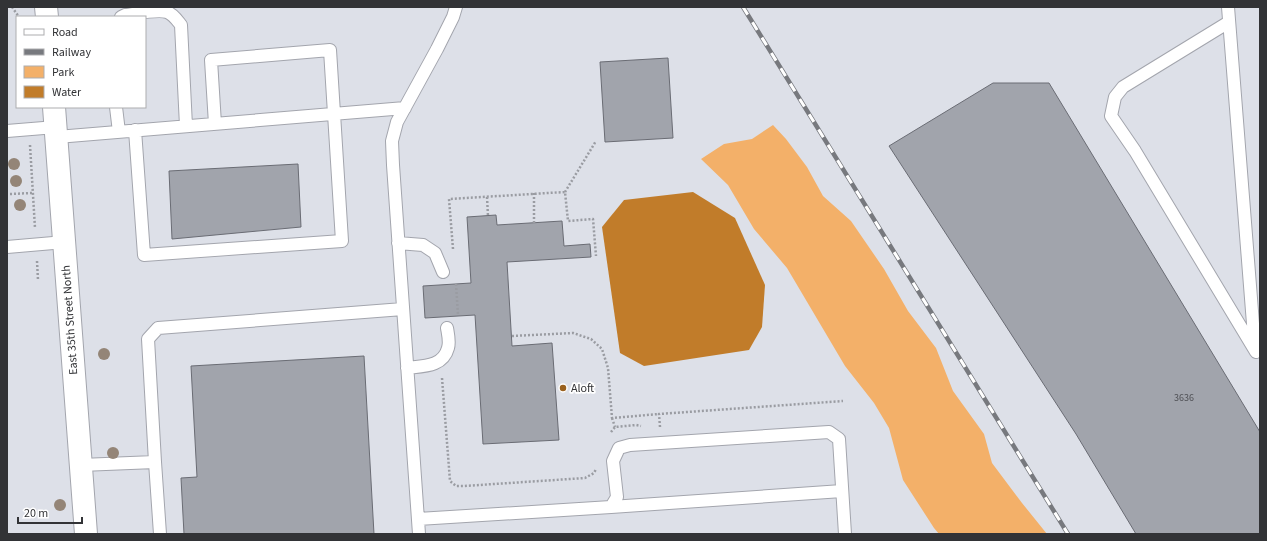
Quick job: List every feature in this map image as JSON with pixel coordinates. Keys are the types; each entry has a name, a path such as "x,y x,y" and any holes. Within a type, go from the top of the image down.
{"street":[{"name":"East 35th Street North","path":"56,124 86,534"}],"lane":[{"path":"419,534 392,141 397,122 453,17 456,7"},
{"path":"1228,7 1258,355"},
{"path":"123,16 159,11 166,12 175,17 180,25 186,126"},
{"path":"1229,22 1123,87 1115,97 1111,116 1135,151 1258,355"},
{"path":"134,130 144,255 342,240 330,50 211,60 215,124"},
{"path":"116,108 119,132"},
{"path":"7,130 29,129 56,124 119,132 405,108"},
{"path":"7,247 65,242"},
{"path":"398,243 423,245 435,253 443,272"},
{"path":"160,534 148,339 158,328 403,309"},
{"path":"407,368 433,365 444,356 449,347 447,328"},
{"path":"611,507 617,497 613,461 619,448 630,445 829,432 839,439 845,534"},
{"path":"81,465 155,462"},
{"path":"418,519 842,491"}],"path":[{"path":"12,7 18,16"},
{"path":"29,129 38,280"},
{"path":"596,141 565,192 568,220 593,219 596,256"},
{"path":"453,253 449,199 565,192"},
{"path":"10,194 32,193"},
{"path":"534,194 534,223"},
{"path":"487,197 488,216"},
{"path":"456,283 458,322"},
{"path":"512,336 573,333 592,339 602,349 608,368 612,418 615,426"},
{"path":"441,374 450,481 456,486 585,478 594,473 599,465"},
{"path":"612,418 843,401"},
{"path":"659,414 660,433"},
{"path":"610,433 615,426 636,424 646,429"}],"green space":[{"path":"773,125 786,139 807,167 823,196 851,221 884,269 908,311 936,348 953,391 984,434 992,463 1047,534 939,534 934,528 903,480 889,428 874,403 845,366 787,268 754,229 728,185 701,159 724,144 752,139"}],"water":[{"path":"693,192 735,218 765,285 762,327 749,350 644,366 620,353 602,227 624,200"}],"building":[{"path":"668,58 673,138 605,142 600,62"},
{"path":"993,83 1049,83 1260,432 1260,534 1136,534 1076,434 889,146"},
{"path":"298,164 301,227 172,239 169,171"},
{"path":"496,215 497,225 562,221 564,246 590,244 591,257 507,262 512,346 552,343 559,440 483,444 475,315 425,318 423,286 471,283 467,217"},
{"path":"364,356 374,534 184,534 181,478 197,477 191,366"}],"railway":[{"path":"743,7 1068,534"}],"place":[{"name":"Aloft","path":"563,388"}]}
